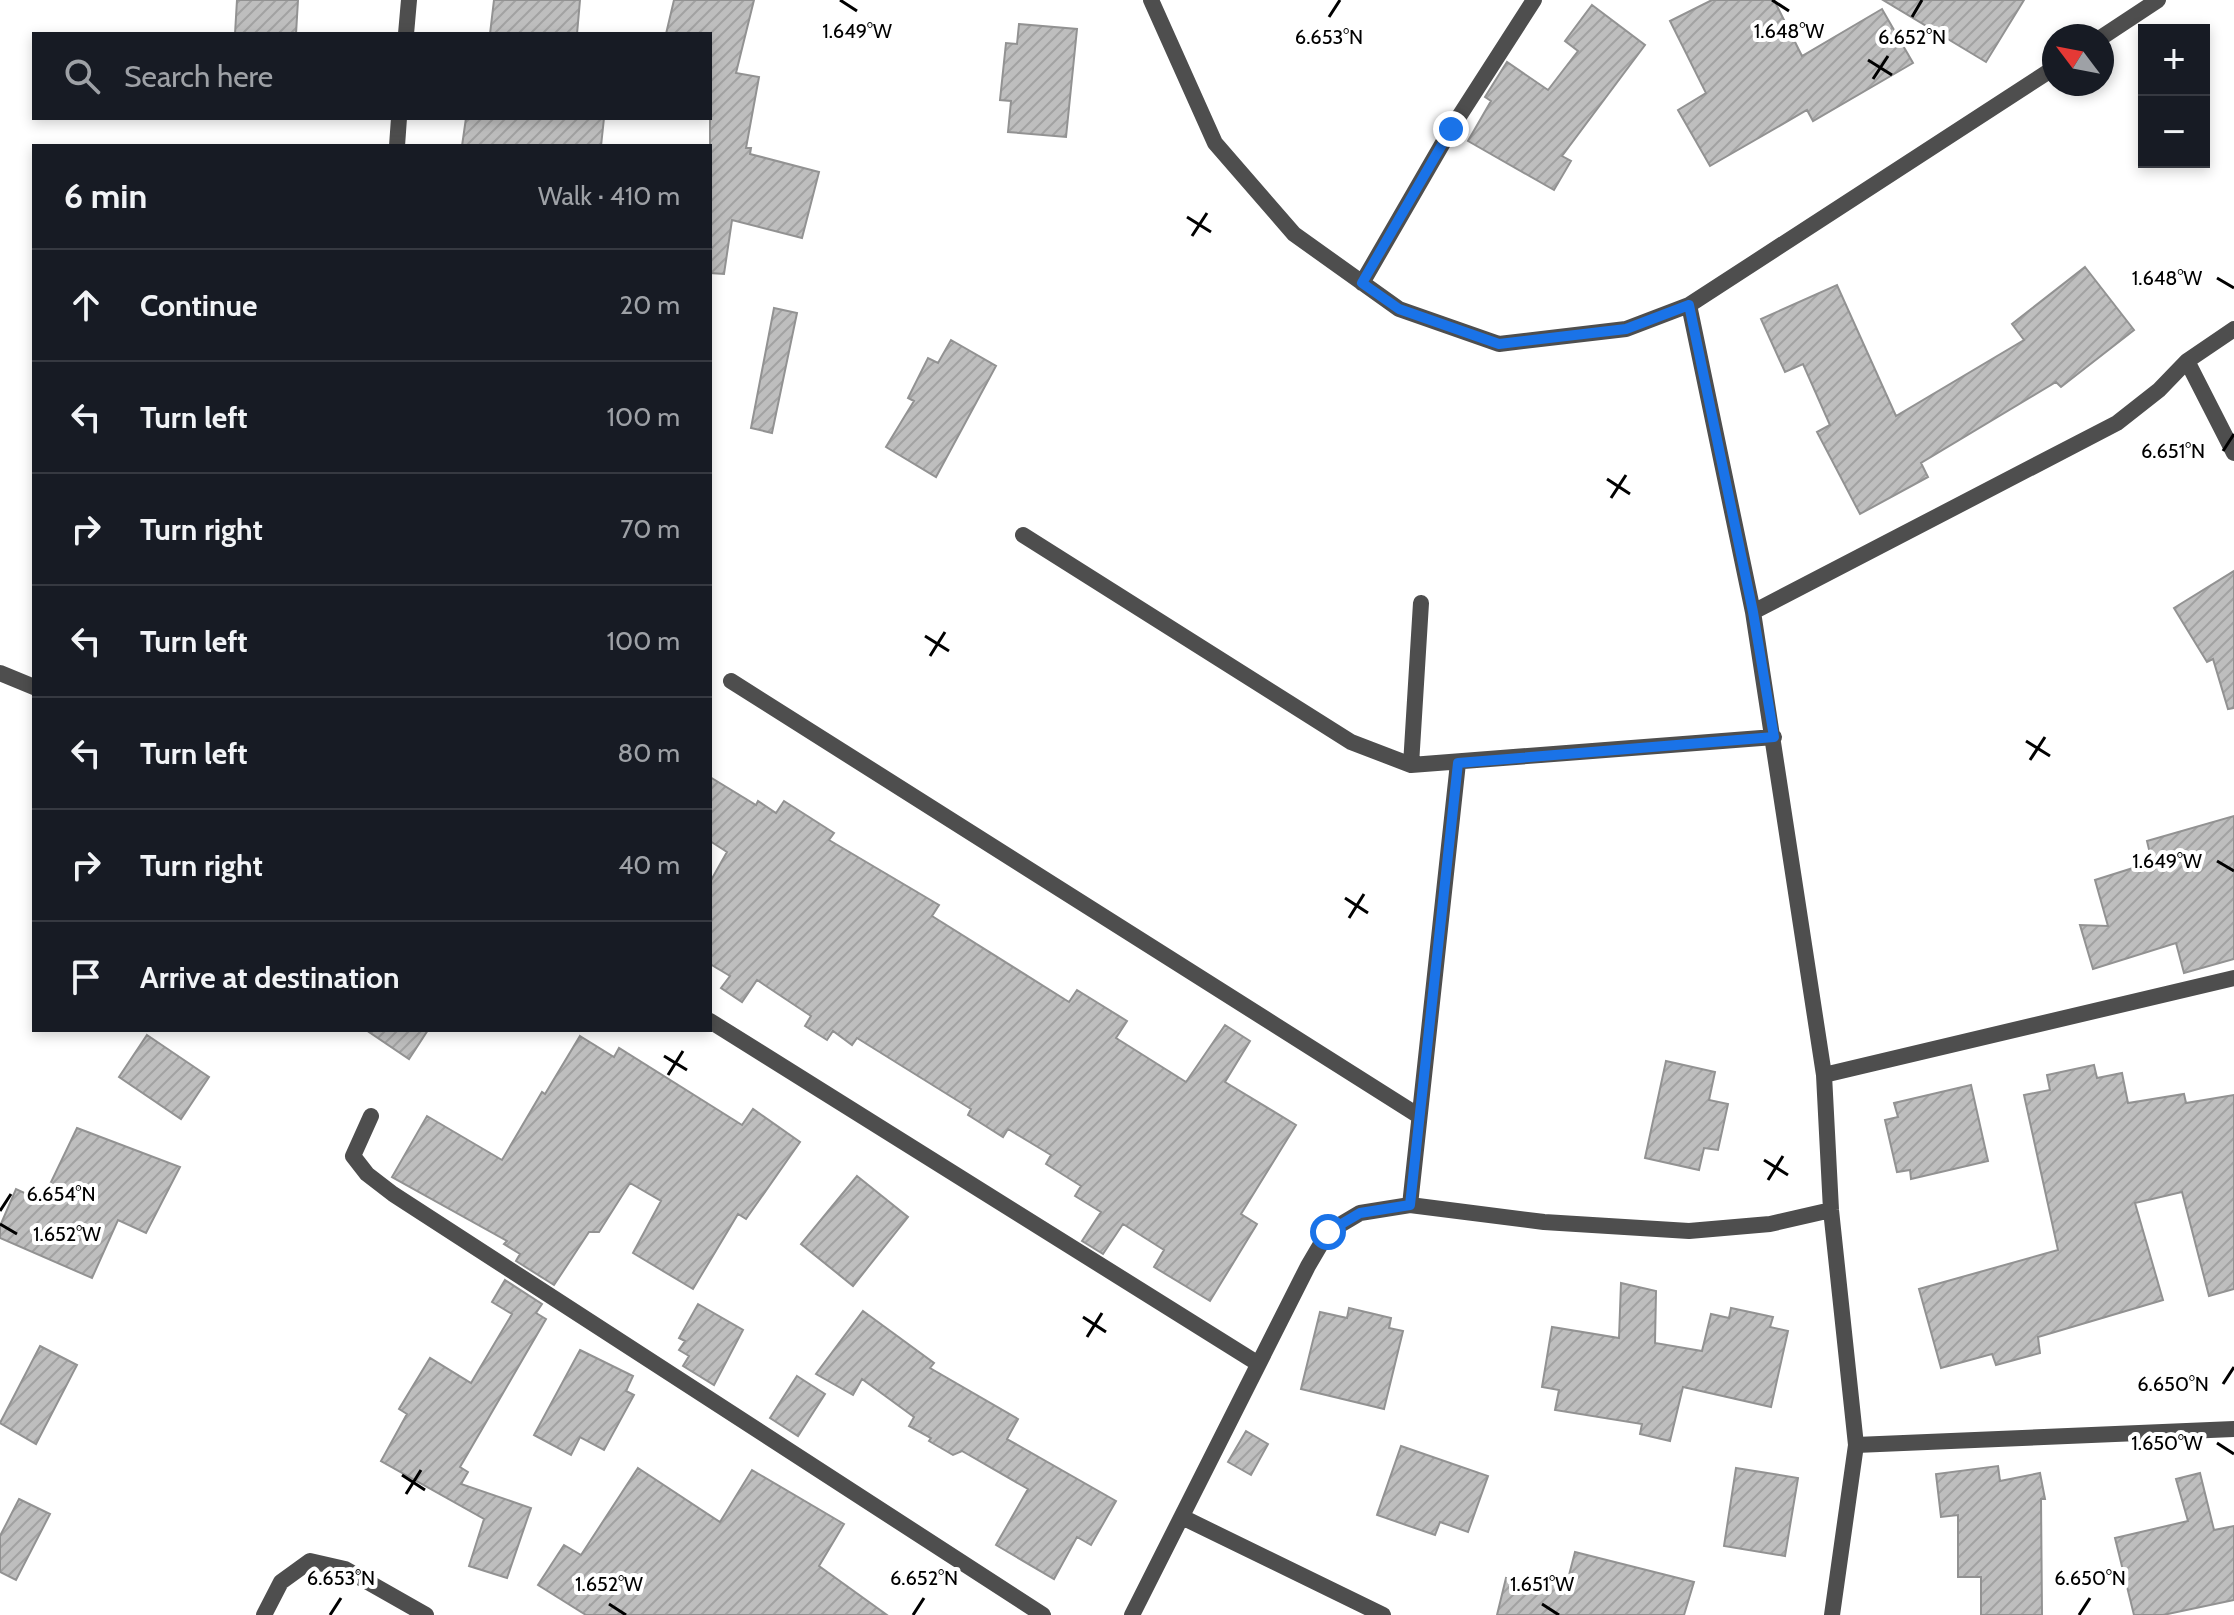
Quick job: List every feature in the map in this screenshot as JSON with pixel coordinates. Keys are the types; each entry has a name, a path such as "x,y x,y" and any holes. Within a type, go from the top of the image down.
{"street":[{"path":"406,32 409,0"},
{"path":"1151,0 1215,143 1294,234 1399,309 1499,344 1626,329 1689,305 2042,76"},
{"path":"1362,283 1451,129 1534,0"},
{"path":"2114,29 2158,0"},
{"path":"397,144 399,120"},
{"path":"1689,305 1753,612 1824,1075 1831,1210 1856,1445 1832,1615"},
{"path":"1753,612 2117,423 2159,390 2187,361 2234,329"},
{"path":"2187,361 2234,453"},
{"path":"1023,535 1351,742 1411,765 1774,737"},
{"path":"1411,765 1421,603"},
{"path":"0,673 32,686"},
{"path":"731,681 1419,1116"},
{"path":"1410,1205 1458,763"},
{"path":"1824,1075 2234,978"},
{"path":"712,1022 1257,1363"},
{"path":"371,1116 353,1156 367,1174 393,1194 1043,1615"},
{"path":"1132,1615 1184,1518 1257,1363 1328,1232 1360,1213 1410,1205 1544,1222 1689,1231 1770,1224 1831,1210"},
{"path":"1856,1445 2234,1429"},
{"path":"1184,1518 1383,1615"},
{"path":"264,1615 281,1582 310,1561 345,1569 426,1615"}],"building":[{"path":"237,0 298,0 296,32 235,32"},
{"path":"494,0 580,0 577,32 490,32"},
{"path":"674,0 754,0 736,73 759,77 746,148 751,148 750,154 819,172 802,238 732,220 724,274 712,273 712,32 666,32"},
{"path":"1712,0 1774,0 1802,56 1882,9 1913,63 1813,121 1807,110 1710,166 1678,110 1706,93 1670,21"},
{"path":"1883,0 2024,0 1986,62"},
{"path":"1592,5 1645,45 1562,156 1571,161 1554,190 1468,141 1491,101 1485,97 1507,62 1548,90 1578,51 1565,41"},
{"path":"1019,24 1077,29 1066,137 1008,132 1011,101 1000,100 1006,43 1017,44"},
{"path":"466,120 604,120 601,144 462,144"},
{"path":"2085,267 2134,330 2061,387 2056,382 1921,463 1928,477 1860,514 1817,432 1830,425 1803,364 1785,372 1761,319 1837,285 1896,416 2024,340 2012,324"},
{"path":"774,308 797,313 772,433 751,428"},
{"path":"951,340 996,366 936,477 886,447 914,401 908,398 928,358 938,363"},
{"path":"2234,571 2234,708 2228,709 2213,659 2207,662 2174,608"},
{"path":"712,778 756,805 758,801 776,813 784,801 834,833 829,840 939,905 932,916 1069,1002 1077,990 1127,1021 1116,1038 1186,1082 1225,1025 1250,1041 1225,1082 1296,1125 1241,1214 1257,1224 1210,1301 1154,1267 1164,1250 1123,1224 1103,1254 1082,1241 1101,1212 1075,1196 1081,1186 1046,1164 1051,1155 1008,1129 1003,1137 968,1115 971,1109 857,1038 852,1045 833,1031 827,1040 805,1026 811,1016 757,980 742,1002 721,988 730,976 712,965 712,878 727,852 712,842"},
{"path":"2234,816 2234,959 2184,973 2176,943 2093,969 2080,925 2108,926 2095,880 2152,862 2147,841"},
{"path":"369,1032 427,1032 409,1059"},
{"path":"147,1035 209,1077 181,1119 119,1077"},
{"path":"580,1036 614,1057 619,1048 742,1125 753,1109 800,1142 746,1219 738,1214 693,1289 633,1253 661,1201 630,1183 599,1232 589,1232 554,1285 516,1261 520,1254 504,1244 507,1241 392,1177 427,1116 502,1160"},
{"path":"1666,1061 1715,1072 1709,1100 1728,1104 1718,1150 1704,1148 1699,1170 1645,1158"},
{"path":"2094,1065 2097,1078 2122,1073 2128,1103 2184,1094 2186,1103 2234,1095 2234,1289 2209,1296 2182,1192 2135,1203 2163,1300 2038,1337 2040,1353 1996,1365 1992,1354 1941,1368 1919,1289 2058,1250 2024,1095 2050,1090 2047,1075"},
{"path":"1971,1085 1988,1161 1911,1179 1910,1170 1897,1172 1885,1120 1898,1117 1894,1103"},
{"path":"77,1128 180,1167 146,1233 118,1220 92,1278 0,1238 0,1226 16,1189 42,1201"},
{"path":"857,1176 908,1217 853,1286 801,1244"},
{"path":"505,1280 542,1304 536,1313 546,1319 460,1467 468,1472 461,1484 531,1508 507,1578 469,1566 484,1519 381,1461 407,1414 399,1409 430,1358 471,1383 512,1314 492,1302"},
{"path":"1621,1283 1656,1291 1655,1343 1702,1351 1711,1314 1729,1318 1731,1308 1773,1317 1770,1327 1788,1331 1771,1407 1683,1387 1670,1441 1640,1434 1642,1424 1555,1410 1559,1390 1542,1387 1552,1327 1619,1338"},
{"path":"698,1304 743,1330 714,1385 683,1366 689,1356 679,1350 685,1341 679,1338"},
{"path":"1349,1308 1391,1318 1389,1328 1403,1331 1384,1409 1301,1389 1320,1312 1347,1318"},
{"path":"863,1311 934,1363 930,1368 1018,1419 1007,1439 1116,1501 1091,1545 1077,1537 1054,1579 996,1545 1028,1489 962,1451 953,1455 929,1441 931,1438 909,1426 914,1417 862,1379 853,1395 816,1374"},
{"path":"40,1346 77,1365 36,1444 0,1423"},
{"path":"580,1350 633,1376 626,1391 634,1395 604,1450 580,1437 571,1455 534,1435"},
{"path":"797,1376 825,1394 798,1436 770,1418"},
{"path":"1246,1431 1268,1444 1251,1475 1228,1462"},
{"path":"1401,1446 1488,1476 1468,1532 1440,1522 1435,1535 1377,1515"},
{"path":"1998,1466 2000,1481 2040,1473 2045,1499 2041,1499 2042,1615 1981,1615 1981,1577 1958,1577 1958,1515 1941,1517 1936,1474"},
{"path":"638,1468 720,1522 752,1470 844,1524 819,1566 887,1615 586,1615 538,1585 564,1545 581,1555"},
{"path":"1736,1468 1798,1478 1785,1556 1724,1546"},
{"path":"2200,1473 2214,1530 2234,1526 2234,1600 2163,1615 2134,1615 2115,1538 2188,1521 2176,1479"},
{"path":"19,1499 50,1514 16,1580 0,1572 0,1536"},
{"path":"1575,1552 1694,1582 1684,1615 1497,1615 1506,1578 1544,1586 1546,1575 1568,1579"}],"route":[{"path":"1328,1232 1360,1213 1410,1205 1458,763 1774,737 1753,612 1689,305 1626,329 1499,344 1399,309 1362,283 1451,129"}]}
